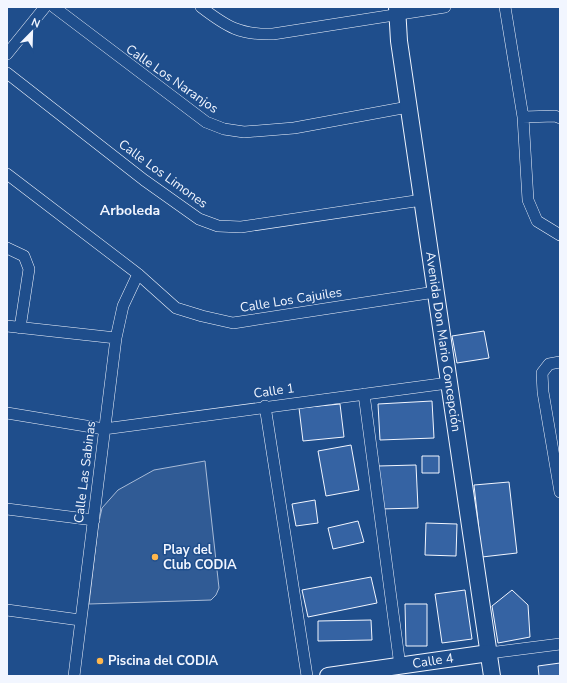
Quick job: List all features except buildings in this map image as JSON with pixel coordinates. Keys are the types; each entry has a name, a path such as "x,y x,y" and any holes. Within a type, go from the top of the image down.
{"street":[{"path":"7,54 45,7"},
{"name":"Calle Los Naranjos","path":"54,7 206,122 224,129 244,132 294,128 408,107"},
{"path":"201,7 225,25 242,32 257,34 273,34 397,11 445,7"},
{"path":"505,7 523,118 528,200 537,221 560,235"},
{"name":"Avenida Don Mario Concepción","path":"397,11 399,41 408,107 492,676"},
{"name":"Calle Los Limones","path":"7,73 144,180 199,219 218,226 241,228 422,200"},
{"path":"523,118 555,116 560,118"},
{"name":"Calle Los Cajuiles","path":"7,174 138,274 176,308 202,316 233,322 435,292"},
{"path":"7,248 24,256 29,269 20,328"},
{"name":"Calle Las Sabinas","path":"74,676 116,338 123,306 138,274"},
{"path":"7,326 116,338"},
{"path":"560,362 549,364 542,373 543,392 560,492"},
{"name":"Calle 1","path":"7,413 104,429 265,406 448,383"},
{"path":"364,394 400,666"},
{"path":"265,406 307,676"},
{"path":"7,509 94,520"},
{"path":"7,610 80,620"},
{"path":"489,653 560,644"},
{"name":"Calle 4","path":"328,676 489,653"}],"shaded area":[{"name":"Play del Club CODIA","path":"205,461 219,588 216,595 211,600 89,604 98,526 102,508 118,490 154,470"}],"place":[{"name":"Play del Club CODIA","path":"155,557"},
{"name":"Piscina del CODIA","path":"100,661"}],"district":[{"name":"Arboleda","path":"130,210"}]}
